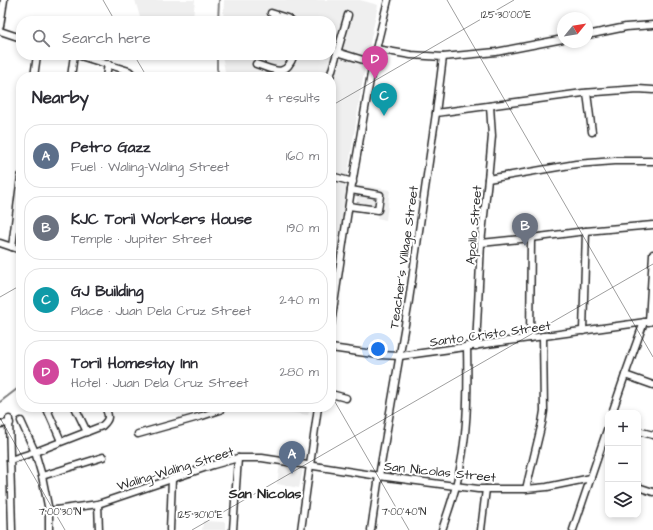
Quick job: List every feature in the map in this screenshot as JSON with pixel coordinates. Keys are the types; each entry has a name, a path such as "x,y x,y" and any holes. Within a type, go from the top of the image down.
{"street":[{"path":"0,26 4,0"},
{"path":"336,291 351,190 373,63 388,0"},
{"path":"271,13 281,16"},
{"path":"336,51 348,15"},
{"path":"593,33 626,27 653,25"},
{"path":"0,31 16,36"},
{"path":"376,49 411,55 442,57 496,52 557,40"},
{"path":"336,54 373,63"},
{"name":"Teacher's Village Street","path":"371,530 411,286 436,113 442,57"},
{"path":"35,72 36,60"},
{"path":"72,72 74,60"},
{"path":"93,60 129,72"},
{"path":"256,64 280,71 289,66 292,60"},
{"path":"331,72 334,60"},
{"path":"107,72 108,64"},
{"path":"436,113 587,93 638,89 653,90"},
{"path":"587,93 592,132"},
{"name":"Apollo Street","path":"476,346 481,243 492,136 490,106"},
{"path":"488,179 576,164 615,161 653,161"},
{"path":"336,177 353,182"},
{"path":"349,206 378,210 380,195 351,190"},
{"path":"12,247 16,215"},
{"path":"481,243 653,225"},
{"path":"583,331 586,231"},
{"path":"530,338 531,238"},
{"path":"0,243 16,248"},
{"path":"613,410 625,375 649,322 653,254"},
{"name":"Santo Cristo Street","path":"336,349 380,355 400,356 649,322"},
{"path":"526,488 544,411 543,336"},
{"path":"442,530 456,486 463,451 468,394 467,346"},
{"path":"625,375 653,385"},
{"path":"336,395 346,398"},
{"path":"48,412 61,441"},
{"path":"77,412 86,432"},
{"path":"10,460 102,426 107,422 108,412"},
{"path":"138,434 214,412"},
{"path":"301,530 317,412"},
{"path":"0,424 9,421 12,530"},
{"path":"21,421 35,452 42,476 49,511 49,530"},
{"path":"641,431 653,435"},
{"path":"573,530 605,436"},
{"path":"42,476 103,457"},
{"path":"233,530 238,458"},
{"name":"Waling-Waling Street","path":"49,511 98,504 238,458 262,458 309,465"},
{"name":"San Nicolas Street","path":"309,465 379,476 486,489 547,487 591,478"},
{"path":"170,530 172,479"},
{"path":"641,488 653,492"},
{"path":"481,530 486,489"},
{"path":"98,504 99,530"}],"shaded area":[{"path":"135,0 195,0 193,16 140,16"},
{"path":"224,0 360,0 378,5 365,66 347,178 336,176 336,72 225,72 223,60 336,60 336,16 223,16"},
{"path":"336,181 348,185 336,251"},
{"path":"359,185 390,190 386,220 377,218 378,214 355,210"},
{"path":"287,412 309,412 308,415"},
{"path":"280,464 303,468 299,488 277,484"},
{"path":"203,521 225,522 225,530 202,530"}],"waterway":[{"path":"218,16 219,0"},
{"path":"217,60 218,72"},
{"path":"0,402 16,390"}],"place":[{"name":"Toril Homestay Inn","path":"375,79"},
{"name":"GJ Building","path":"384,116"},
{"name":"KJC Toril Workers House","path":"525,246"},
{"name":"Petro Gazz","path":"292,474"}],"district":[{"name":"San Nicolas","path":"265,493"}]}
